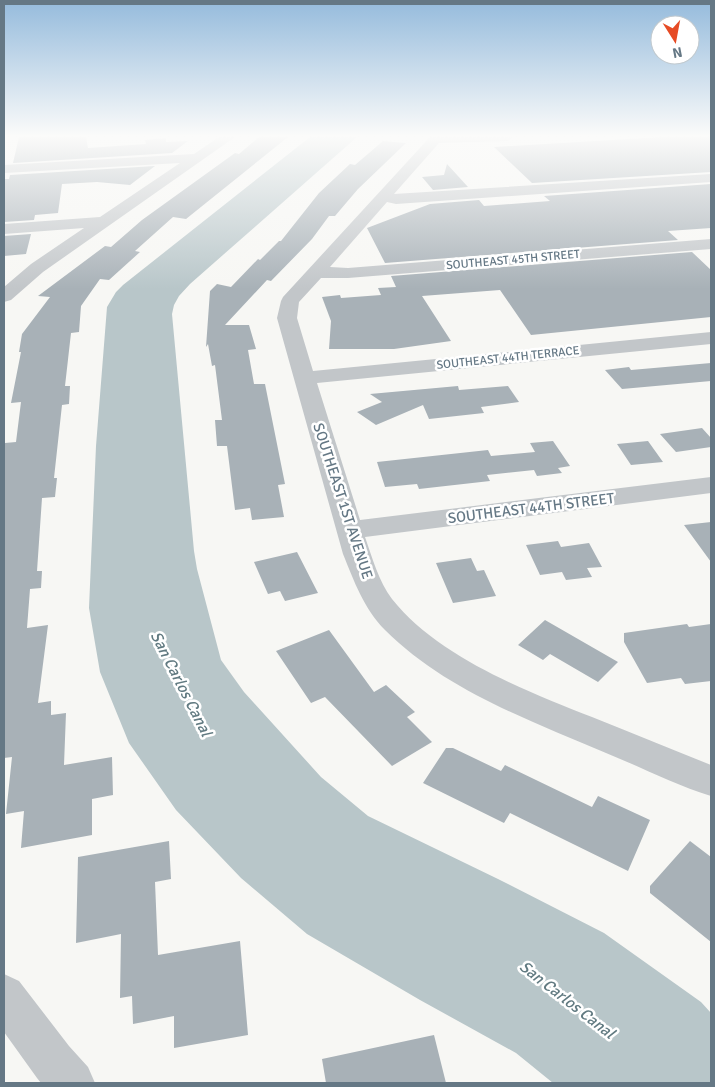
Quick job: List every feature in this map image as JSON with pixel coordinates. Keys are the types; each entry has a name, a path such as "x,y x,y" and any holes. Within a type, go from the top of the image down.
{"street":[{"path":"4,296 26,276 154,188"},
{"name":"SOUTHEAST 1ST AVENUE","path":"390,188 290,301 287,318 350,530 370,586 380,604 395,622 436,656 510,698 709,777"},
{"path":"382,197 396,199 565,188"},
{"path":"4,229 104,222"},
{"name":"SOUTHEAST 45TH STREET","path":"315,272 348,273 711,244"},
{"name":"SOUTHEAST 44TH TERRACE","path":"305,378 711,338"},
{"name":"SOUTHEAST 44TH STREET","path":"350,530 711,486"},
{"path":"4,996 53,1062 72,1083"}],"water":[{"name":"San Carlos Canal","path":"246,188 299,188 190,284 179,296 172,314 194,551 221,660 244,692 321,777 368,816 604,933 701,1002 711,1013 711,1083 553,1083 516,1053 307,934 241,878 176,810 129,743 100,672 89,608 96,446 107,307 116,292"}],"building":[{"path":"4,188 61,188 58,213 35,215 34,220 4,222"},
{"path":"187,188 225,188 186,219 173,217 135,251 140,252 109,280 100,279 81,306 79,332 71,333 65,386 70,386 69,404 62,405 54,478 57,478 55,497 42,498 37,571 42,571 41,588 30,589 27,628 48,625 38,703 51,701 51,715 66,713 64,765 112,757 113,795 92,799 92,835 21,848 24,811 6,814 12,757 4,758 4,453 5,443 16,442 21,402 11,403 21,352 19,352 22,334 50,297 38,296 105,246 111,247 142,220"},
{"path":"325,188 359,188 335,216 329,216 312,239 271,281 267,280 225,325 249,325 256,349 248,350 254,384 265,384 285,484 278,485 284,517 252,520 250,508 235,510 227,446 217,446 215,420 222,420 215,365 212,366 208,344 206,347 210,291 217,284 231,287 258,259 260,260 281,241"},
{"path":"431,188 460,188 433,190"},
{"path":"659,188 711,188 711,228 668,231 678,240 385,263 367,228 430,204 479,200 484,206 550,201 544,196"},
{"path":"31,234 26,254 4,256 4,236"},
{"path":"692,252 711,270 711,317 531,335 500,290 422,296 451,341 394,349 329,349 331,321 322,297 340,295 341,298 381,295 378,288 396,287 391,276"},
{"path":"711,363 711,381 622,389 605,370 629,367 631,370"},
{"path":"458,386 459,390 508,386 519,402 481,407 484,413 429,419 423,405 376,425 357,412 382,402 370,394"},
{"path":"702,428 711,438 711,447 676,452 660,434"},
{"path":"553,441 570,466 558,468 562,473 537,476 534,470 487,475 490,481 419,489 417,484 385,487 377,462 488,450 491,456 535,452 530,443"},
{"path":"648,441 663,462 631,465 617,444"},
{"path":"711,522 711,562 684,525"},
{"path":"558,541 561,547 589,543 602,567 587,568 592,577 566,580 562,572 540,575 526,545"},
{"path":"297,552 318,593 285,601 280,591 268,594 254,562"},
{"path":"471,558 477,571 484,570 496,596 453,603 436,563"},
{"path":"545,620 618,662 598,682 550,654 543,660 518,645"},
{"path":"687,624 689,627 711,624 711,681 685,684 681,678 647,683 624,642 624,633"},
{"path":"329,630 374,692 386,685 415,712 407,717 432,742 392,766 325,697 311,703 276,651"},
{"path":"446,748 453,748 501,771 505,765 592,807 598,796 650,820 628,871 510,813 504,823 423,783"},
{"path":"169,841 171,879 155,882 158,955 240,941 248,1035 174,1048 174,1016 133,1024 132,996 120,998 121,934 76,943 78,857"},
{"path":"690,841 711,857 711,942 650,893 650,886"},
{"path":"434,1035 446,1083 326,1083 322,1059"}]}
